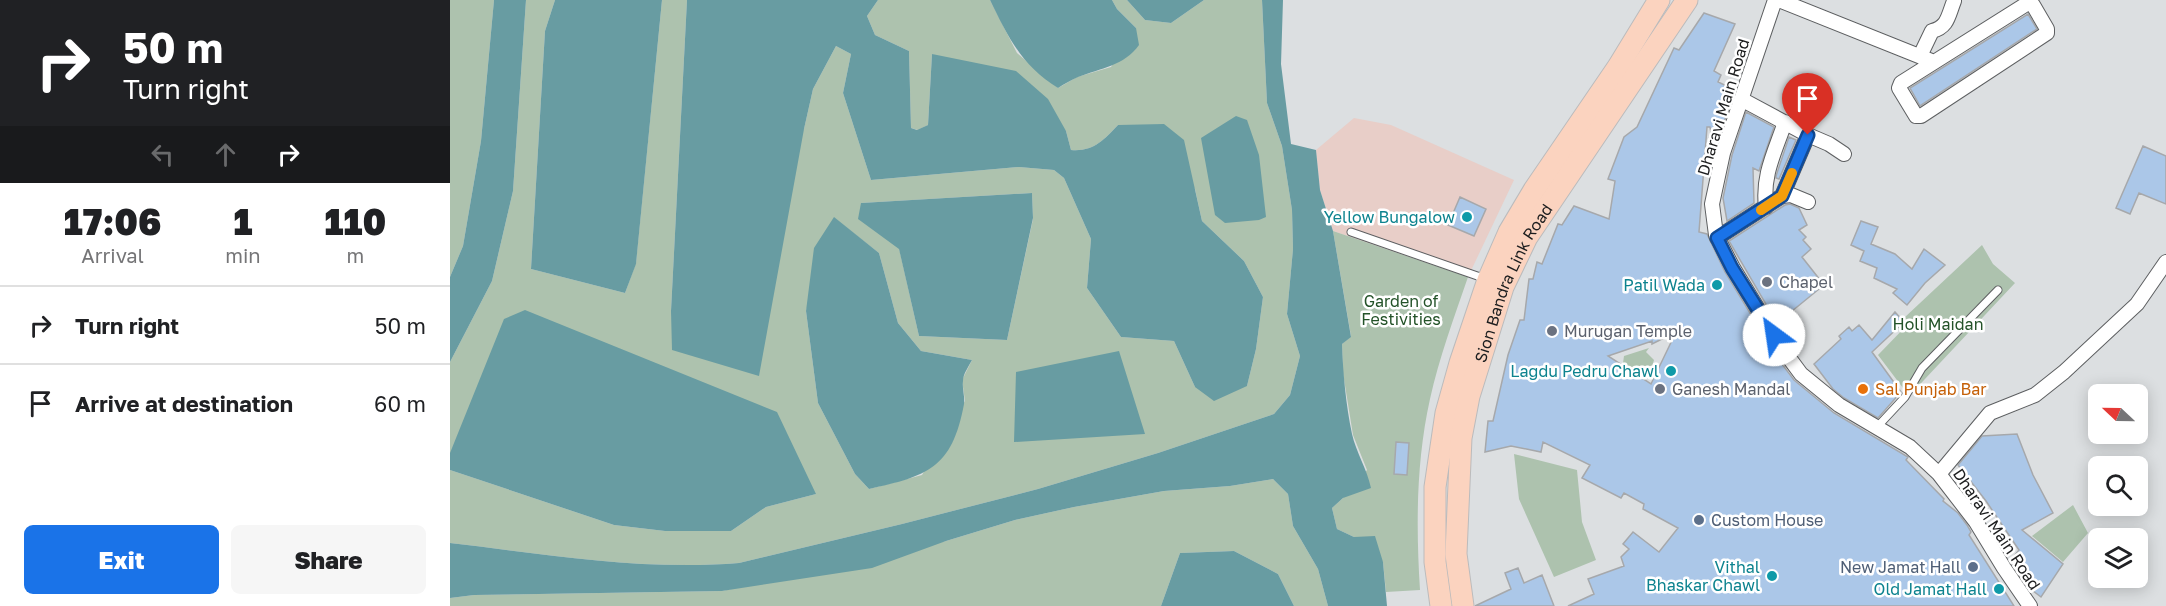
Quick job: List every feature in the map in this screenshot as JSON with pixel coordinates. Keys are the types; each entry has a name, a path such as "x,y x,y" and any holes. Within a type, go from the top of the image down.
{"main road":[{"name":"Sion Bandra Link Road","path":"1463,606 1446,555 1435,487 1446,413 1460,363 1488,280 1509,232 1534,190 1618,67 1659,0"},
{"name":"Sion Bandra Link Road","path":"1441,606 1461,438 1469,396 1503,287 1527,237 1687,0"}],"street":[{"path":"1777,0 1934,62"},
{"name":"Dharavi Main Road","path":"1777,0 1724,153 1712,204 1717,238 1732,268 1781,347 1801,374 1839,405 1910,447 1939,474 1976,522 2030,606"},
{"path":"1920,56 1932,31 1944,26 1954,1"},
{"path":"2028,3 2033,5 2047,30 2046,34 1918,117 1899,86 1934,62 2028,3"},
{"path":"1741,99 1844,154"},
{"path":"1766,207 1764,189 1767,175 1785,122"},
{"path":"1782,196 1808,135"},
{"path":"1717,238 1782,196 1791,195 1808,202"},
{"path":"1939,474 1990,413 2040,391 2064,372 2137,304 2166,262"}],"lane":[{"path":"1351,232 1488,280"},
{"path":"1877,427 1905,397 1922,368 1998,290"}],"shaded area":[{"path":"1354,118 1391,125 1514,180 1468,277 1333,231 1320,190 1316,150"}],"green space":[{"path":"450,0 494,0 481,141 463,246 450,277"},
{"path":"526,0 555,0 545,31 531,269 625,293 636,263 662,0 687,0 671,311 804,129 813,89 836,46 851,54 843,93 871,180 1019,167 1054,170 1064,178 1091,239 1087,288 1121,337 1174,341 1195,387 1247,386 1256,349 1263,297 1244,261 1202,221 1195,189 1118,125 1092,147 1071,150 1066,131 932,54 928,125 918,130 911,128 909,51 875,35 867,16 878,0 990,0 1017,53 1058,88 1077,77 1111,67 1136,28 1117,9 1112,0 1127,0 1145,20 1171,23 1204,0 1262,0 1267,103 1282,146 1292,210 1293,249 1287,314 1300,356 1290,395 1274,414 1158,453 1038,489 739,563 667,565 630,563 450,543 450,470 614,525 665,531 731,531 766,507 816,494 450,453 450,362 492,281 513,191","holes":["1032,193 1033,219 1007,340 919,336 899,248 861,203","834,218 879,253 898,323 921,351 972,360 962,380 965,401 922,475 869,489 855,474 818,403 806,311"]},
{"name":"Garden of Festivities","path":"1333,231 1468,277 1438,368 1425,423 1418,494 1420,590 1386,592 1383,562 1354,537 1337,529 1332,508 1367,470 1353,435 1343,373 1342,344 1351,336"},
{"name":"Holi Maidan","path":"1982,245 1993,264 2015,283 1909,396 1878,355 1909,323 1904,318"},
{"path":"1649,348 1646,352 1654,360 1649,377 1641,370 1627,376 1622,370 1624,356"},
{"path":"1514,454 1577,470 1582,522 1596,560 1554,577 1519,499"},
{"path":"1273,479 1288,494 1293,526 1318,569 1328,606 1294,606 1278,574 1234,551 1180,553 1161,606 450,606 450,598 474,595 722,591 946,541 1015,520 1074,507 1164,491 1230,486"},
{"path":"2073,505 2088,533 2063,562 2032,536"}],"water":[{"path":"494,0 526,0 513,191 492,281 450,362 450,277 463,246 481,141"},
{"path":"555,0 662,0 636,264 625,293 531,269 545,31"},
{"path":"687,0 878,0 867,16 875,35 909,51 911,128 917,130 928,125 932,54 1016,71 1048,99 1066,131 1071,150 1092,147 1118,125 1164,124 1184,140 1202,221 1244,261 1263,297 1256,349 1247,386 1214,401 1195,387 1174,341 1121,337 1087,288 1091,239 1064,178 1054,170 1019,167 871,180 843,93 851,54 836,46 813,89 759,376 672,350 671,311"},
{"path":"990,0 1112,0 1117,9 1136,28 1139,45 1119,62 1078,77 1058,88 1035,70 1017,50"},
{"path":"1127,0 1204,0 1171,23 1145,20"},
{"path":"1262,0 1283,0 1281,64 1291,144 1316,150 1320,190 1333,231 1351,337 1342,344 1346,401 1354,441 1371,488 1343,498 1332,508 1337,529 1354,537 1375,536 1383,562 1387,606 1328,606 1318,569 1293,526 1288,494 1273,479 1230,486 1164,491 1074,507 1015,520 946,541 872,568 722,591 474,595 450,598 450,543 630,563 703,565 739,563 1038,489 1158,453 1274,414 1290,395 1300,356 1287,314 1293,249 1292,210 1282,146 1267,103"},
{"path":"1236,116 1247,120 1259,155 1266,217 1259,220 1225,223 1215,215 1201,138"},
{"path":"1032,193 1033,218 1007,340 919,336 899,249 858,219 861,203"},
{"path":"834,217 879,253 898,323 921,351 972,360 963,378 964,404 959,426 944,456 921,474 869,489 855,474 818,403 806,311 814,248"},
{"path":"525,310 777,412 816,494 766,507 731,531 665,531 614,525 450,470 450,453 504,319"},
{"path":"1119,351 1145,434 1014,442 1016,372"},
{"path":"1234,551 1278,574 1294,606 1161,606 1180,553"}],"building":[{"path":"1704,13 1735,24 1714,71 1721,75 1718,82 1735,90 1714,152 1710,127 1707,127 1699,232 1707,234 1725,272 1758,326 1755,328 1794,380 1834,413 1908,457 1906,460 1967,525 1971,532 1969,535 2014,606 1568,606 1594,594 1588,579 1624,566 1621,557 1629,549 1623,544 1633,532 1659,552 1678,528 1643,509 1644,504 1624,493 1621,498 1582,478 1590,465 1543,442 1541,452 1511,446 1485,452 1488,421 1493,421 1508,355 1520,320 1524,320 1529,279 1533,279 1537,262 1542,264 1558,224 1562,225 1574,206 1609,219 1615,181 1608,179 1624,137 1637,127 1674,48 1679,50","holes":["1676,332 1651,384 1608,356 1652,341 1652,344"]},
{"path":"2028,14 2037,29 1920,106 1910,88"},
{"path":"1746,112 1774,127 1759,171 1753,168 1754,203 1727,221 1723,198 1732,155"},
{"path":"1789,137 1796,140 1779,179 1776,176"},
{"path":"2143,146 2166,156 2166,204 2139,193 2130,214 2116,208"},
{"name":"Yellow Bungalow","path":"1460,197 1486,209 1474,236 1448,225"},
{"path":"1790,204 1799,208 1807,225 1799,230 1806,237 1803,240 1811,249 1802,257 1824,285 1781,320 1778,316 1774,318 1729,241"},
{"path":"1861,221 1878,227 1871,244 1895,254 1912,269 1924,249 1945,265 1925,283 1907,305 1893,293 1897,289 1874,278 1877,268 1860,261 1864,251 1851,245"},
{"name":"Sal Punjab Bar","path":"1895,312 1904,322 1872,352 1901,392 1878,418 1833,389 1814,364 1841,339 1839,336 1849,327 1852,331 1859,325 1872,340"},
{"path":"2017,434 2033,475 2053,513 2022,530 2063,564 2041,597 2028,587 2010,561 2019,550 1958,465 1982,436"},
{"path":"1396,442 1409,443 1407,475 1394,474"},
{"path":"1518,568 1524,583 1542,575 1554,606 1475,606 1511,589 1505,573"}],"slow traffic":[{"path":"1761,210 1782,196 1792,173"}],"place":[{"name":"Yellow Bungalow","path":"1467,217"},
{"name":"Chapel","path":"1767,282"},
{"name":"Patil Wada","path":"1717,285"},
{"name":"Murugan Temple","path":"1552,331"},
{"name":"Lagdu Pedru Chawl","path":"1671,371"},
{"name":"Ganesh Mandal","path":"1660,389"},
{"name":"Sal Punjab Bar","path":"1863,389"},
{"name":"Custom House","path":"1699,520"},
{"name":"New Jamat Hall","path":"1973,567"},
{"name":"Vithal Bhaskar Chawl","path":"1772,576"},
{"name":"Old Jamat Hall","path":"1999,589"}],"route":[{"path":"1774,335 1732,268 1717,238 1782,196 1808,135"}]}
